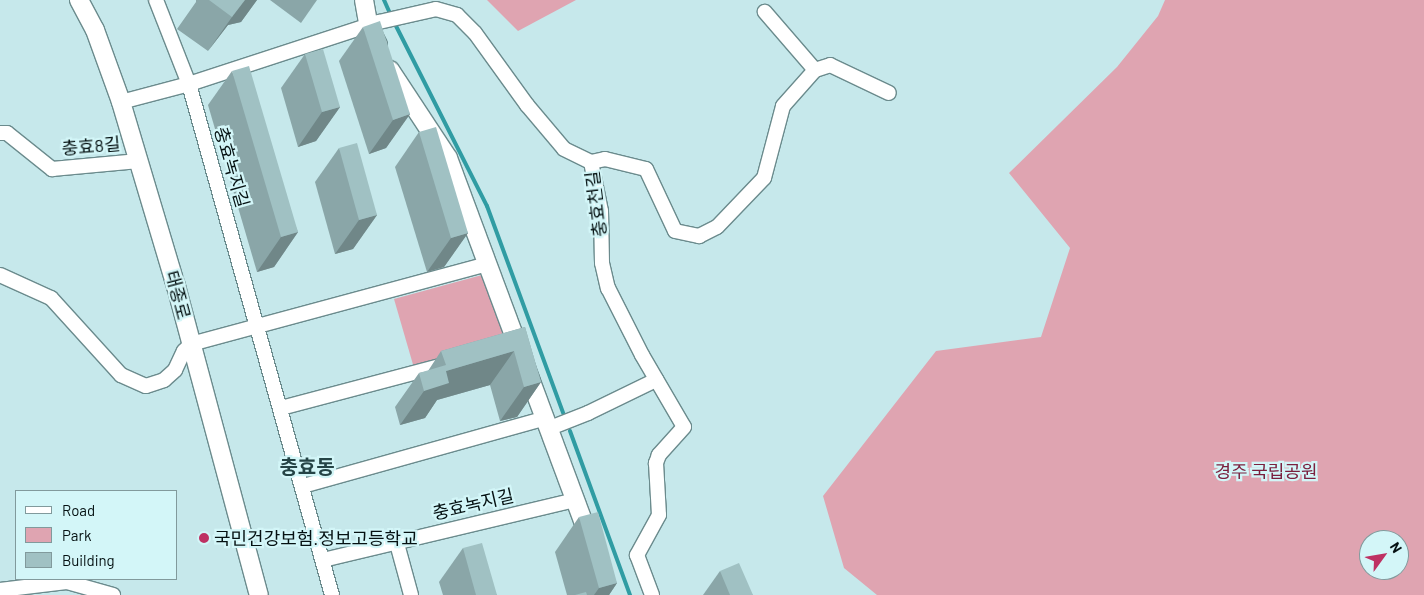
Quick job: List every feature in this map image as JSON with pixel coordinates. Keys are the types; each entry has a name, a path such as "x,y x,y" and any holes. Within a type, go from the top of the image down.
{"street":[{"name":"태종로","path":"79,0 95,30 121,102 139,161 259,595"},
{"name":"충효녹지길","path":"156,0 190,84 332,595"},
{"path":"364,0 369,27 394,77 448,158 595,552"},
{"name":"충효천길","path":"190,84 369,27 436,10 457,15 475,33 527,105 564,149 591,162 601,211 602,263 608,288 656,380 684,426 659,455 656,464 660,516 637,556 652,595"},
{"path":"766,12 815,70"},
{"path":"591,162 606,159 646,169 675,230 699,236 717,227 764,178 783,106 815,70 830,65 889,94"},
{"path":"121,102 190,84"},
{"name":"충효8길","path":"0,133 7,133 52,169 139,161"},
{"path":"0,275 51,298 121,375 146,386 164,380 175,370 191,344 488,264"},
{"path":"500,350 519,345"},
{"path":"281,408 462,360"},
{"path":"303,486 588,414 656,380"},
{"name":"충효녹지길","path":"323,560 396,540 574,500"},
{"path":"396,540 411,595"},
{"path":"0,590 67,582 95,592 114,595"}],"green space":[{"path":"487,0 576,0 518,31"},
{"name":"경주 국립공원","path":"1165,0 1424,0 1424,595 877,595 844,568 823,496 936,351 1041,337 1070,248 1009,173 1117,67 1158,16"},
{"path":"482,275 490,279 510,334 414,368 394,299"}],"building":[{"path":"209,0 245,0 232,17"},
{"path":"380,21 410,114 393,120 363,27"},
{"path":"323,49 340,107 322,112 305,54"},
{"path":"249,66 298,232 281,237 232,71"},
{"path":"436,127 468,233 451,238 419,132"},
{"path":"357,143 377,215 359,220 339,148"},
{"path":"525,327 541,382 524,387 514,351 446,371 449,383 424,391 419,373 446,365 441,351"},
{"path":"598,512 617,583 599,588 579,517"},
{"path":"482,543 497,595 476,595 463,548"},
{"path":"739,563 753,595 730,595 720,571"},
{"path":"586,592 587,595 575,595"}],"waterway":[{"path":"384,0 391,16"},
{"path":"394,22 487,206 563,413"},
{"path":"570,431 630,595"}],"place":[{"name":"국민건강보험.정보고등학교","path":"204,538"}],"district":[{"name":"충효동","path":"307,466"}]}
